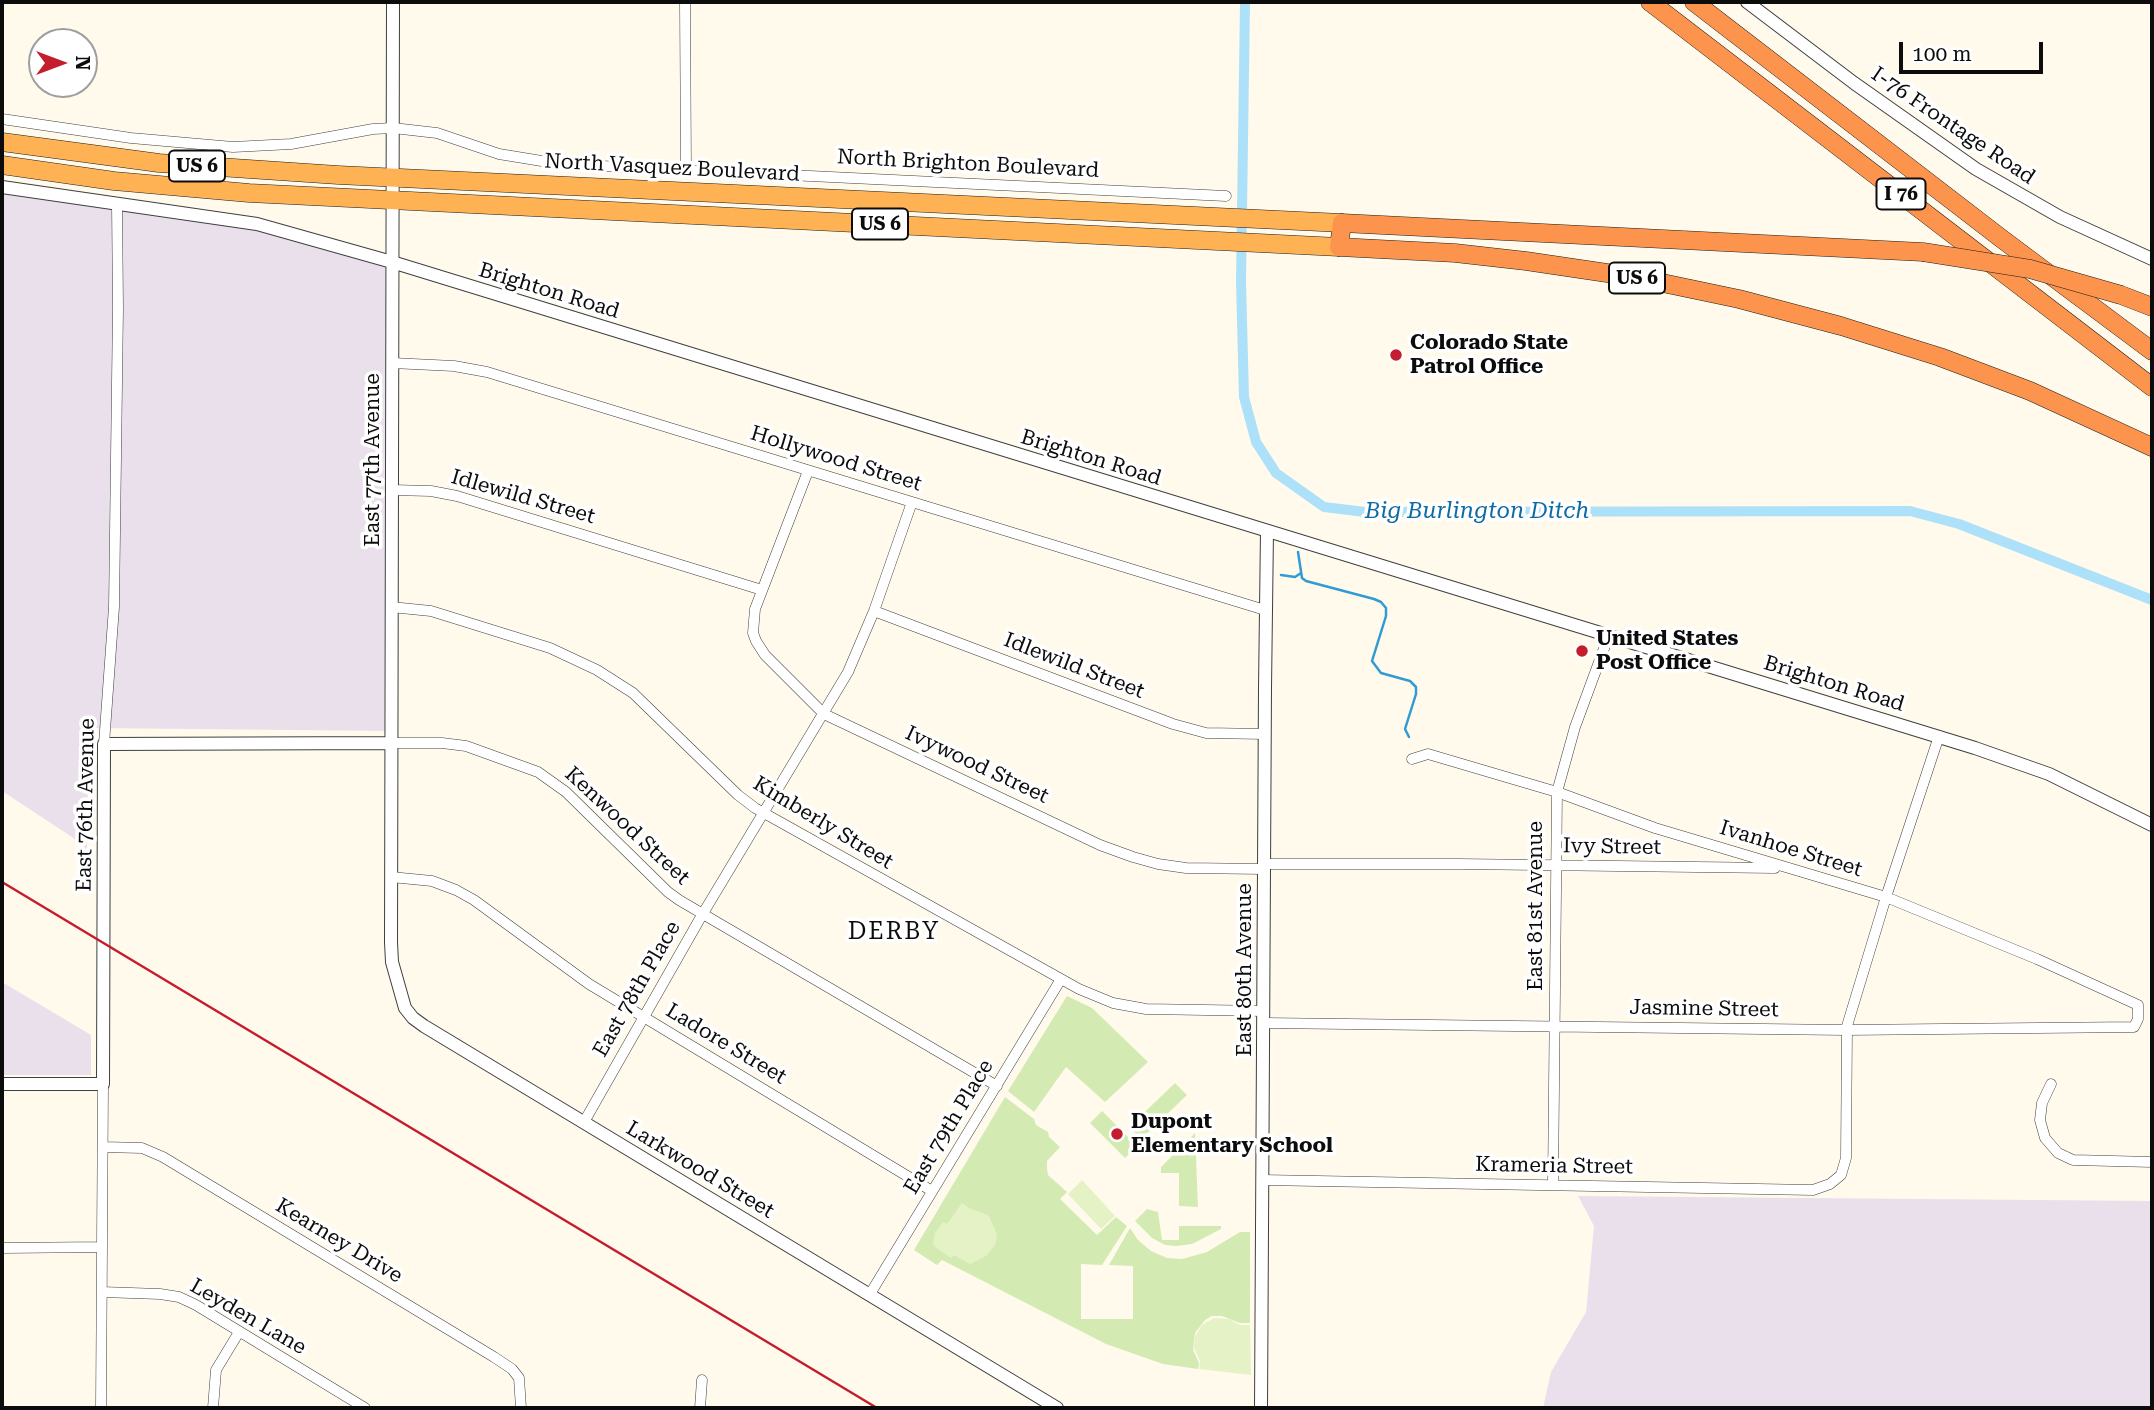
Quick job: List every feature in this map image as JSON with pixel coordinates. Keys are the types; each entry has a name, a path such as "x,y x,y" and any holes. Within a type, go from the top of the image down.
{"highway":[{"name":"I 76","path":"1650,2 2152,387"},
{"name":"I 76","path":"1694,2 2152,351"},
{"name":"North Vasquez Boulevard","path":"2,142 159,163 392,177 1342,223"},
{"name":"US 6","path":"2,165 186,189 1455,253 1551,264 1634,277 1739,299 1841,326 1940,357 2029,391 2152,447"},
{"name":"US 6","path":"1342,223 1923,252 2030,270 2121,295 2152,307"},
{"path":"1339,247 1342,223"}],"street":[{"name":"East 77th Avenue","path":"391,918 393,2"},
{"path":"685,2 686,170"},
{"name":"I-76 Frontage Road","path":"1747,2 1854,83 1976,169 2060,217 2152,259"},
{"name":"North Brighton Boulevard","path":"2,119 131,138 233,147 291,144 373,129 393,128 437,133 499,155 541,162 1226,196"},
{"name":"Brighton Road","path":"2,187 257,224 392,262 1938,736 2049,774 2152,825"},
{"name":"East 76th Avenue","path":"101,1408 104,744 114,607 117,203"},
{"name":"Hollywood Street","path":"392,363 454,366 487,372 1265,610"},
{"name":"Ivywood Street","path":"808,471 753,617 756,641 765,655 824,714 1100,845 1133,857 1186,868 1264,867"},
{"name":"Idlewild Street","path":"392,490 431,491 457,496 762,590"},
{"name":"East 78th Place","path":"584,1122 702,915 848,672 874,611 912,502"},
{"name":"East 80th Avenue","path":"1261,1408 1267,531"},
{"name":"Kimberly Street","path":"391,607 431,611 550,648 597,670 633,693 738,795 763,813 1093,995 1125,1006 1264,1017"},
{"name":"Idlewild Street","path":"874,611 1173,724 1206,733 1265,734"},
{"name":"East 81st Avenue","path":"1553,1185 1556,792 1575,727 1609,635"},
{"path":"1846,1030 1938,736"},
{"name":"Kenwood Street","path":"104,744 442,743 466,746 538,772 579,804 668,892 702,915 997,1086"},
{"name":"Ivanhoe Street","path":"1412,760 1428,754 1556,792 1655,828 1886,897 2037,958 2138,1006 2138,1019"},
{"name":"Ivy Street","path":"1264,867 1555,865 1791,868"},
{"name":"Ladore Street","path":"391,877 432,881 474,900 589,984 932,1191"},
{"name":"Larkwood Street","path":"391,918 392,962 405,1008 413,1018 1057,1408"},
{"name":"East 79th Place","path":"870,1294 1061,979"},
{"name":"Jasmine Street","path":"1264,1017 1555,1026 1846,1030 2134,1027 2138,1019"},
{"name":"Krameria Street","path":"1262,1180 1813,1189 1830,1184 1841,1175 1846,1158 1846,1030"},
{"path":"2,1084 103,1084"},
{"path":"2051,1084 2042,1104 2040,1120 2045,1138 2059,1153 2073,1160 2152,1162"},
{"name":"Kearney Drive","path":"103,1147 142,1148 163,1157 494,1357 512,1369 519,1378 521,1408"},
{"path":"2,1248 102,1247"},
{"name":"Leyden Lane","path":"102,1292 179,1297 365,1408"},
{"path":"212,1408 216,1370 239,1332"},
{"path":"700,1408 702,1380"}],"shaded area":[{"path":"2,187 198,214 389,262 392,731 89,728 87,850 72,837 2,791"},
{"path":"2,982 91,1035 91,1075 2,1075"},
{"path":"1578,1196 2152,1201 2152,1408 1543,1408 1551,1372 1586,1312 1594,1226"}],"green space":[{"path":"1067,996 1092,1008 1148,1062 1105,1102 1066,1067 1034,1112 1008,1091"},
{"path":"1175,1083 1187,1095 1141,1139 1129,1127"},
{"path":"1005,1097 1034,1119 1036,1125 1048,1132 1049,1137 1060,1147 1047,1161 1047,1168 1048,1175 1067,1192 1060,1199 1097,1235 1116,1217 1127,1226 1102,1265 1081,1264 1081,1319 1133,1319 1133,1266 1109,1265 1130,1228 1138,1240 1151,1251 1167,1258 1182,1259 1207,1252 1240,1232 1250,1232 1250,1323 1240,1323 1222,1316 1212,1316 1205,1320 1195,1333 1193,1350 1199,1363 1198,1369 1163,1364 1106,1344 942,1260 937,1265 914,1250"},
{"path":"1102,1111 1137,1146 1125,1158 1090,1123"},
{"path":"1195,1133 1198,1207 1179,1206 1179,1173 1161,1173 1161,1167"},
{"path":"1082,1180 1115,1216 1101,1229 1068,1194"},
{"path":"962,1203 988,1215 997,1237 995,1245 986,1256 970,1264 954,1255 951,1258 933,1243 935,1233 943,1222 947,1224"},
{"path":"1147,1209 1158,1212 1162,1240 1179,1240 1179,1226 1221,1226 1221,1229 1192,1244 1165,1245 1152,1238 1135,1221"},
{"path":"1214,1318 1250,1325 1251,1375 1199,1369 1200,1361 1194,1348 1195,1336 1202,1325"}],"waterway":[{"name":"Big Burlington Ditch","path":"1245,2 1241,282 1244,397 1256,442 1276,473 1324,507 1365,512 1910,511 1959,524 2152,600"},
{"path":"1298,552 1302,578 1306,581 1374,599 1386,608 1372,661 1381,673 1410,681 1416,687 1405,729 1409,737"},
{"path":"1281,575 1295,577 1301,573"}],"railway":[{"path":"2,882 877,1408"}],"place":[{"name":"Colorado State Patrol Office","path":"1396,355"},
{"name":"United States Post Office","path":"1582,651"},
{"name":"Dupont Elementary School","path":"1117,1134"}],"district":[{"name":"DERBY","path":"894,932"}]}
